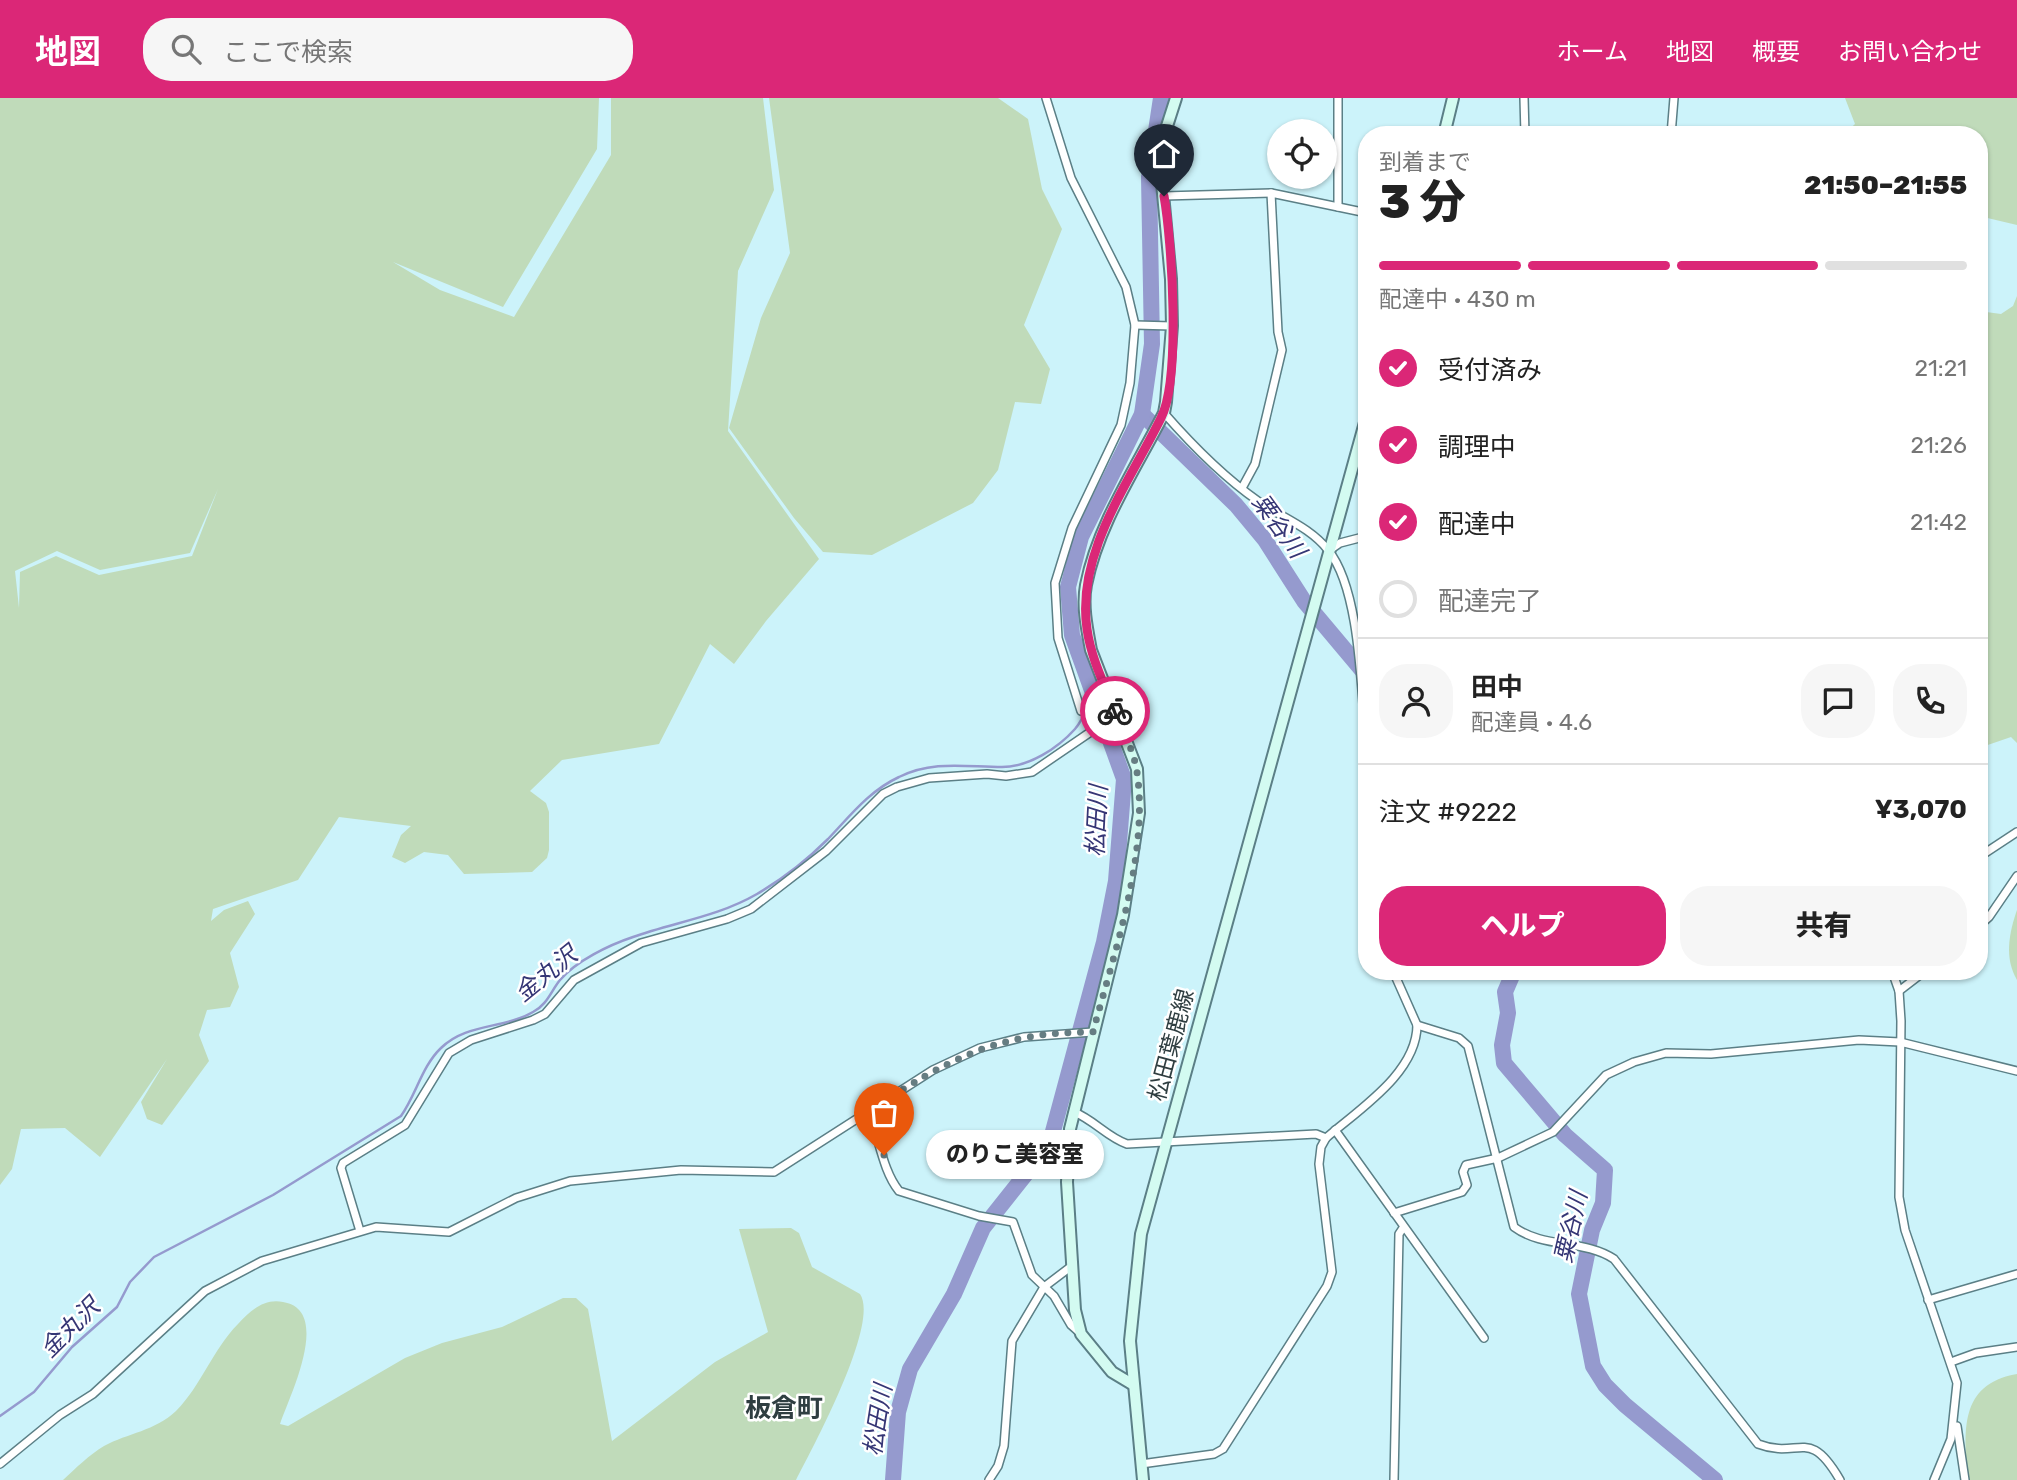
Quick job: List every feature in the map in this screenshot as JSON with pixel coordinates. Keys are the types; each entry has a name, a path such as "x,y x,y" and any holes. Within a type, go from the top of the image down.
{"street":[{"path":"1046,98 1071,178 1126,287 1138,325 1123,417 1072,527 1055,583 1058,638 1081,711"},
{"path":"1081,1334 1076,1310 1067,1182 1074,1112 1132,874 1139,798 1131,749 1091,650 1087,629 1086,587 1108,521 1163,416 1169,326 1169,235 1159,151 1176,98"},
{"path":"1338,98 1338,207"},
{"path":"1446,126 1453,98"},
{"path":"1524,98 1525,126"},
{"path":"1672,126 1674,98"},
{"path":"1164,196 1271,193 1358,211"},
{"path":"1242,488 1255,464 1282,349 1278,332 1271,193"},
{"path":"1138,325 1169,326"},
{"path":"1163,416 1202,456 1242,488 1305,529 1329,550 1351,606 1358,652"},
{"path":"1329,550 1358,447"},
{"path":"1329,550 1340,543 1358,538"},
{"name":"松田葉鹿線","path":"1143,1480 1130,1342 1136,1264 1166,1143 1329,550"},
{"path":"359,1231 341,1168 344,1163 405,1125 449,1053 471,1040 545,1014 574,980 641,943 727,919 751,909 798,876 870,806 897,787 929,778 1006,776 1032,772 1089,733"},
{"path":"1988,852 2017,832"},
{"path":"1988,918 2017,876"},
{"path":"1141,1464 1214,1454 1223,1449 1326,1286 1332,1272 1319,1164 1321,1147 1326,1138 1393,1078 1414,1043 1417,1025 1396,980"},
{"path":"1895,980 1899,991 1900,1042 1899,1197 1905,1230 1957,1382 1957,1440 1965,1480"},
{"path":"1899,991 1913,980"},
{"path":"1417,1025 1459,1038 1468,1046 1499,1158 1514,1227 1531,1237 1605,1253 1614,1259 1758,1444 1778,1450 1805,1445 1815,1449 1840,1480"},
{"path":"0,1464 60,1415 93,1394 140,1348 216,1284 278,1255 359,1231 404,1226 449,1232 516,1198 570,1181 681,1170 774,1172 933,1070 980,1048 1004,1040 1038,1035 1093,1032"},
{"path":"1394,1213 1462,1192 1467,1185 1463,1167 1499,1158 1553,1132 1606,1075 1634,1062 1666,1053 1711,1054 1814,1042 1900,1042 2017,1071"},
{"path":"868,1111 890,1175 899,1191 979,1216 1013,1222 1029,1269 1058,1300 1071,1325 1112,1372 1132,1384"},
{"path":"1074,1112 1094,1122 1114,1140 1127,1144 1316,1134 1326,1138"},
{"path":"1335,1130 1484,1338"},
{"path":"1394,1480 1399,1234 1404,1228"},
{"path":"989,1480 999,1466 1004,1446 1012,1341 1044,1286 1073,1265"},
{"path":"1928,1300 2017,1274"},
{"path":"1951,1363 1976,1353 2017,1347"},
{"path":"1934,1480 1951,1439 1956,1408"}],"green space":[{"path":"0,98 599,98 597,149 503,307 393,262 440,290 514,317 611,155 611,98 763,98 774,190 738,271 728,431 819,559 766,621 734,664 710,644 659,744 562,760 530,791 546,803 549,812 547,858 532,872 464,874 448,855 424,852 405,863 392,857 401,835 411,826 339,817 298,880 213,909 211,921 224,910 248,901 255,914 230,953 239,987 230,1007 207,1010 199,1035 209,1061 162,1125 147,1119 141,1102 167,1059 100,1157 65,1128 21,1129 12,1169 0,1185","holes":["218,489 192,556 99,575 56,556 20,572 19,608 15,571 57,551 100,570 190,553"]},
{"path":"769,98 998,98 1028,119 1042,189 1062,229 1024,325 1050,369 1041,404 1015,402 998,470 973,503 872,555 823,552 794,518 729,428 761,318 790,253"},
{"path":"1845,98 2017,98 2017,225 1988,218 1988,126 1853,126 1855,124"},
{"path":"2017,296 2017,743 2011,737 1988,745 1988,312 2001,314 2013,306"},
{"path":"2017,910 2017,980 2010,963 2009,945"},
{"path":"791,1228 799,1233 812,1267 860,1294 864,1309 861,1331 842,1386 796,1480 63,1480 104,1446 168,1418 185,1401 238,1324 258,1307 276,1301 298,1308 305,1321 304,1356 280,1424 288,1426 405,1358 442,1343 502,1327 563,1298 576,1298 588,1309 612,1441 715,1362 768,1332 739,1229"},
{"path":"2017,1374 2017,1480 1968,1480 1966,1428 1975,1400 1984,1388 1998,1379"}],"waterway":[{"name":"松田川","path":"893,1480 898,1412 910,1369 954,1294 983,1228 1029,1170 1052,1135 1104,942 1116,881 1124,779 1072,635 1068,587 1081,537 1142,414 1152,344 1149,177 1161,98"},
{"name":"粟谷川","path":"1142,414 1236,505 1265,540 1304,601 1358,665"},
{"name":"金丸沢","path":"0,1416 34,1392 72,1347 117,1307 130,1282 154,1257 273,1195 401,1116 434,1055 451,1040 473,1030 533,1012 545,1002 567,973 604,949 633,937 711,914 757,894 803,862 869,797 899,777 937,766 1012,766 1042,755 1075,729 1093,696"},
{"name":"粟谷川","path":"1510,980 1505,992 1508,1013 1502,1045 1504,1063 1565,1135 1605,1170 1603,1203 1592,1230 1579,1294 1593,1366 1605,1385 1625,1405 1715,1480"}],"way so far":[{"path":"884,1155 868,1111 933,1070 1004,1040 1051,1033 1093,1032 1123,915 1139,813 1137,769 1115,711"}],"place":[{"name":"のりこ美容室","path":"884,1155"}],"district":[{"name":"板倉町","path":"784,1408"}],"route":[{"path":"1115,711 1091,650 1085,606 1086,587 1094,556 1108,521 1164,413 1172,326 1169,235 1164,196"}]}
